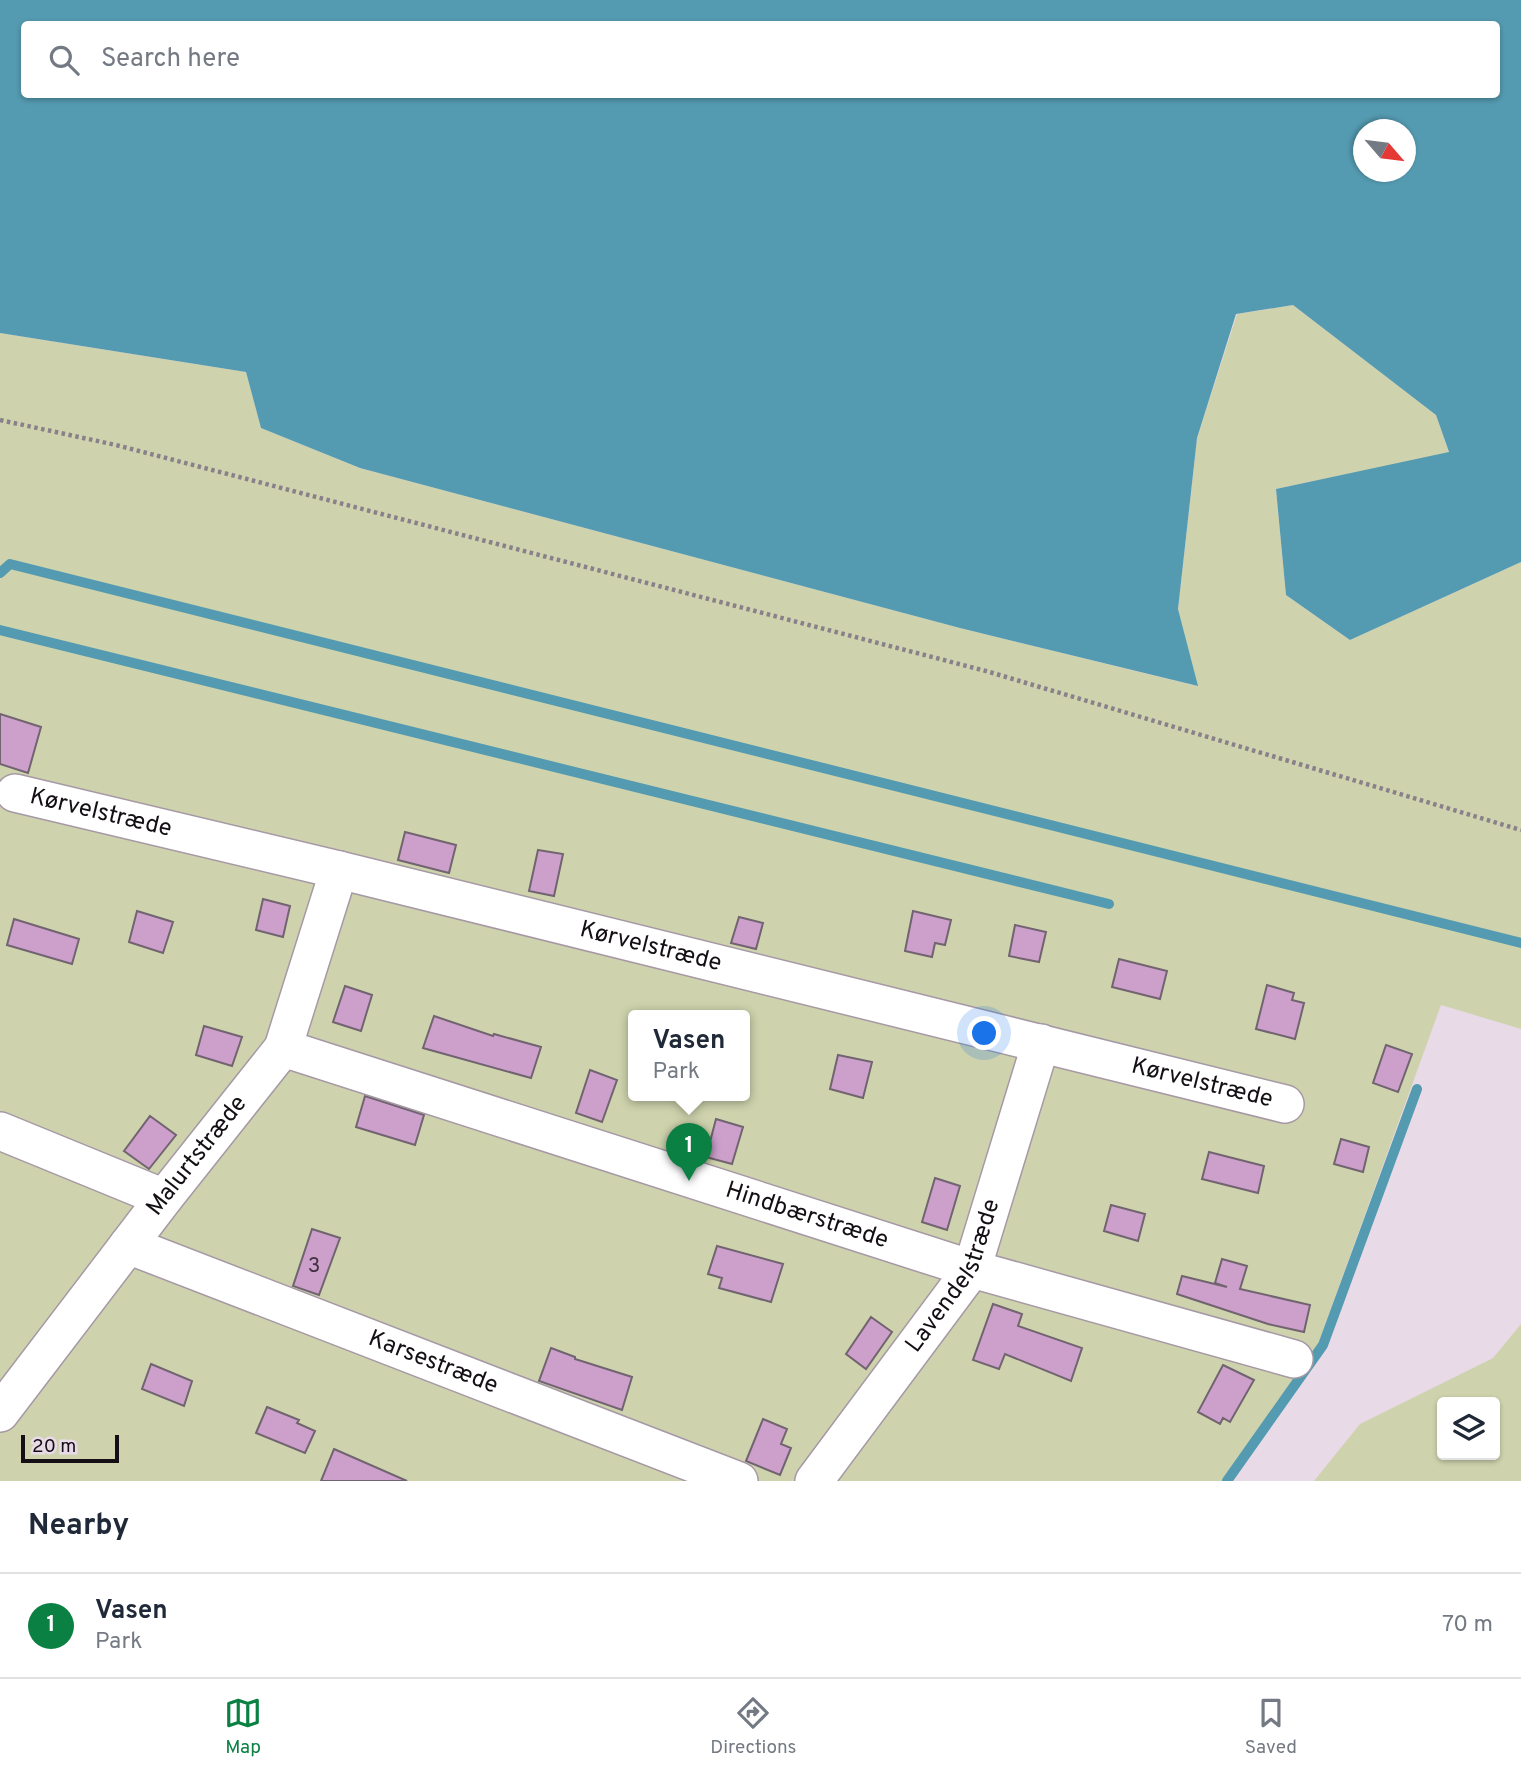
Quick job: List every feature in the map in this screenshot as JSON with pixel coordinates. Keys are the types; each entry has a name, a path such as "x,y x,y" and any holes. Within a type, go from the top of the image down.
{"lane":[{"name":"Kørvelstræde","path":"15,793 339,870 1285,1104"},
{"name":"Malurtstræde","path":"0,1413 164,1198 283,1048 339,870"},
{"name":"Lavendelstræde","path":"814,1481 972,1269 1041,1044"},
{"name":"Hindbærstræde","path":"283,1048 972,1269 1294,1359"},
{"path":"0,1131 164,1198"},
{"name":"Karsestræde","path":"128,1245 739,1481"}],"path":[{"path":"0,421 129,448 986,671 1521,830"}],"green space":[{"path":"1293,305 1436,415 1449,453 1276,489 1286,595 1350,640 1521,562 1521,1029 1441,1005 1313,1358 1224,1481 0,1481 0,333 246,372 261,428 360,468 960,628 1197,686 1178,609 1197,438 1237,314"},
{"path":"1521,1324 1521,1481 1314,1481 1360,1424 1493,1358"}],"water":[{"path":"0,0 1521,0 1521,562 1350,640 1286,595 1276,489 1449,452 1436,415 1293,305 1236,314 1197,438 1178,609 1198,686 960,628 360,468 261,428 246,372 0,333"}],"building":[{"path":"0,714 41,727 28,773 0,764"},
{"path":"405,832 456,845 449,873 398,860"},
{"path":"538,850 563,854 554,896 529,891"},
{"path":"263,899 290,906 283,937 256,930"},
{"path":"137,911 173,922 163,953 129,942"},
{"path":"913,911 951,920 945,945 935,943 932,957 905,951"},
{"path":"739,917 763,923 756,949 731,943"},
{"path":"14,919 79,939 72,964 7,945"},
{"path":"1015,925 1046,932 1039,962 1009,956"},
{"path":"1119,959 1167,971 1160,999 1112,987"},
{"path":"1267,985 1294,993 1292,1000 1304,1003 1295,1039 1256,1029"},
{"path":"345,986 372,995 361,1031 333,1022"},
{"path":"434,1016 493,1036 494,1034 541,1047 531,1078 423,1048"},
{"path":"204,1026 242,1037 232,1066 196,1055"},
{"path":"1386,1045 1412,1054 1398,1092 1373,1083"},
{"path":"838,1055 872,1062 863,1098 830,1089"},
{"path":"590,1070 617,1080 602,1122 576,1113"},
{"path":"365,1096 424,1115 415,1145 356,1127"},
{"path":"150,1116 176,1135 149,1169 124,1151"},
{"path":"716,1119 743,1127 732,1164 706,1157"},
{"path":"1341,1139 1369,1147 1363,1172 1334,1164"},
{"path":"1209,1152 1264,1166 1258,1193 1202,1179"},
{"path":"935,1178 960,1186 947,1230 922,1222"},
{"path":"1111,1205 1145,1214 1138,1241 1104,1231"},
{"path":"312,1229 340,1238 319,1295 293,1286"},
{"path":"717,1246 783,1264 771,1302 719,1288 722,1278 708,1274"},
{"path":"1222,1259 1247,1266 1240,1289 1310,1305 1304,1332 1268,1324 1177,1294 1182,1276 1227,1287 1215,1283"},
{"path":"993,1304 1022,1314 1018,1326 1082,1348 1071,1381 1005,1354 999,1369 973,1360"},
{"path":"871,1317 892,1332 866,1369 846,1354"},
{"path":"551,1348 575,1359 632,1377 622,1410 539,1381"},
{"path":"151,1364 192,1381 184,1406 142,1389"},
{"path":"1223,1365 1254,1380 1230,1422 1223,1418 1220,1424 1198,1412"},
{"path":"267,1407 299,1420 297,1423 315,1431 305,1453 256,1433"},
{"path":"763,1419 787,1429 781,1444 791,1448 780,1475 746,1461"},
{"path":"334,1449 407,1481 321,1481"}],"waterway":[{"path":"0,573 10,564 1521,943"},
{"path":"0,630 1109,904"},
{"path":"1227,1481 1323,1345 1417,1089"}],"place":[{"name":"Vasen","path":"689,1181"}]}
